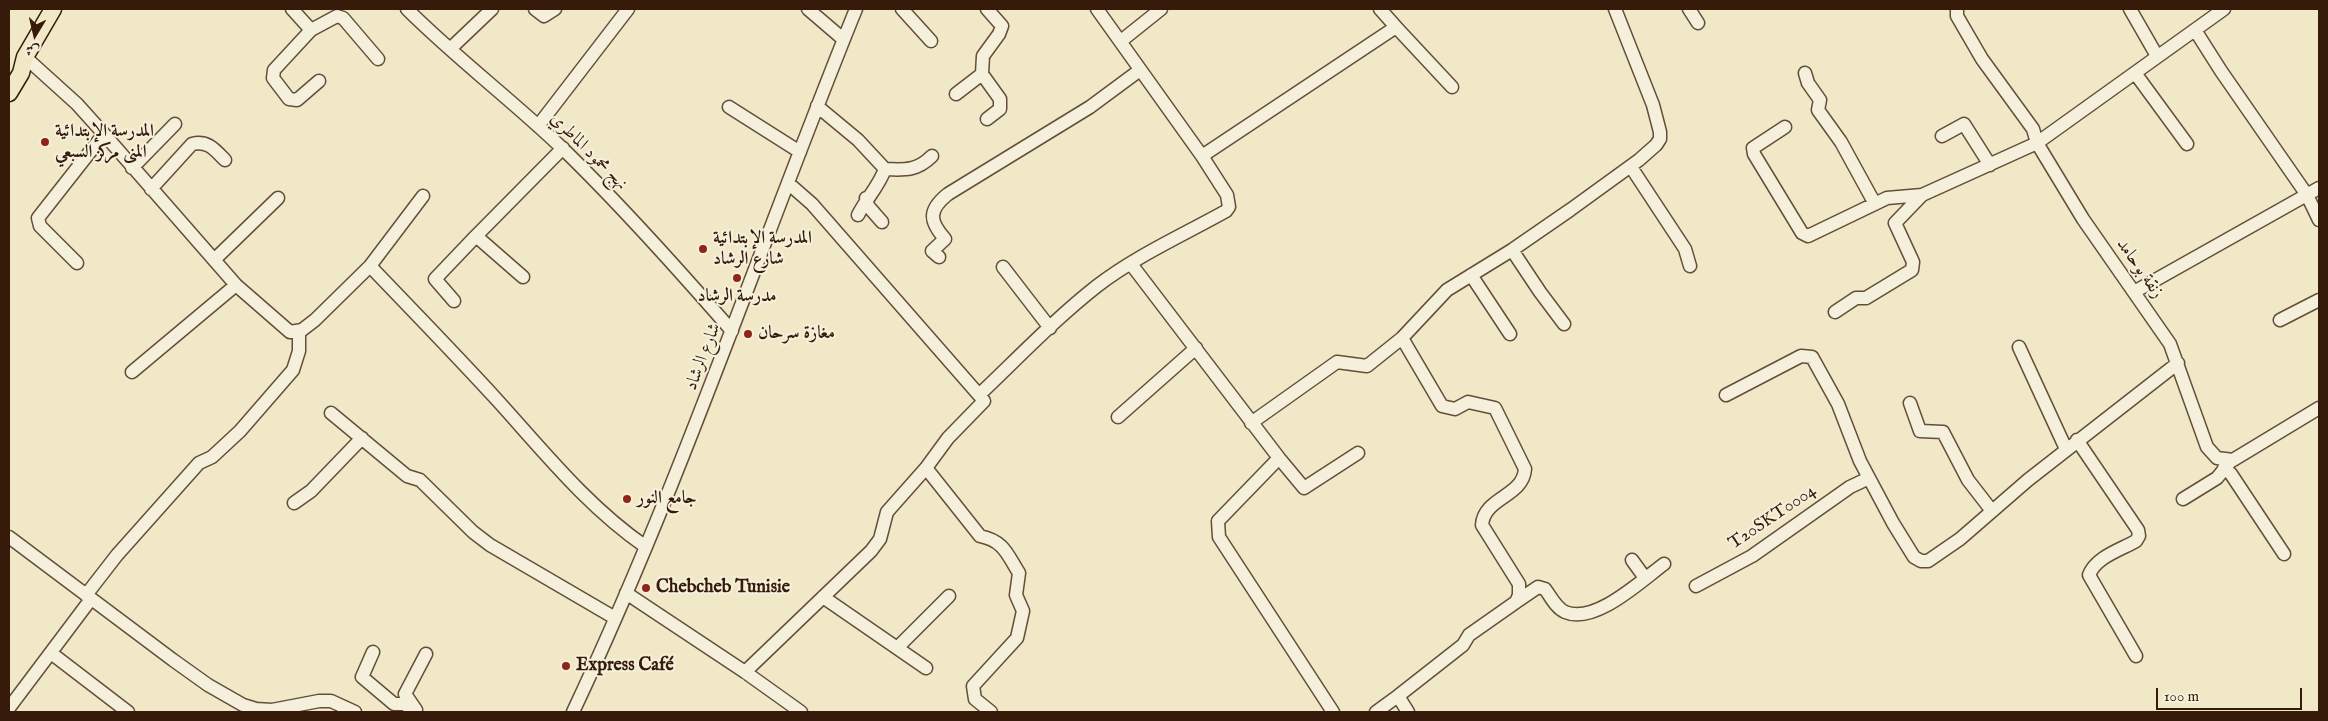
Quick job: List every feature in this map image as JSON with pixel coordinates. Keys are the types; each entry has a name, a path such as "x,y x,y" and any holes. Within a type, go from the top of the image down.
{"main road":[{"path":"26,65 53,9"},
{"path":"9,94 26,65 65,9"}],"street":[{"path":"292,9 311,30"},
{"name":"نهج محمود الماطري","path":"407,9 562,148 675,267 732,331"},
{"path":"450,49 492,9"},
{"path":"535,9 544,16 555,9"},
{"path":"538,126 628,9"},
{"path":"808,9 843,39"},
{"name":"شارع الرشاد","path":"574,712 646,547 732,331 817,106 856,9"},
{"path":"902,9 931,41"},
{"path":"986,119 1000,109 1000,99 982,74 983,56 999,34 1002,26 987,9"},
{"path":"979,395 1098,285 1131,264 1226,211 1229,207 1227,195 1202,156 1140,70 1121,40 1097,9"},
{"path":"1121,40 1161,9"},
{"path":"1380,9 1452,88"},
{"path":"1251,423 1337,362 1367,366 1402,338 1447,290 1512,250 1630,167 1656,145 1660,139 1660,132 1653,105 1615,9"},
{"path":"1689,9 1698,23"},
{"name":"زنقة بوحامد","path":"1957,9 1957,16 1982,59 2033,129 2037,144 2083,219 2170,344 2207,447 2231,474 2284,554"},
{"path":"2130,9 2157,56"},
{"path":"1835,312 1856,298 1866,298 1912,270 1913,262 1895,223 1922,196 2037,144 2224,9"},
{"path":"319,81 297,100 289,99 273,78 274,70 311,30 337,16 343,18 378,59"},
{"path":"1202,156 1396,27"},
{"path":"2196,30 2226,78 2308,195 2319,220"},
{"path":"26,65 77,104 236,285 290,332 299,332 320,315 370,266 423,196"},
{"path":"939,257 932,251 945,239 934,227 933,214 936,204 948,194 1090,107 1140,70"},
{"path":"1805,72 1808,83 1820,100 1818,110 1841,142 1875,204"},
{"path":"2135,73 2187,144"},
{"path":"956,94 982,74"},
{"path":"817,106 858,140 885,169 911,169 923,165 932,156"},
{"path":"729,107 800,152"},
{"path":"132,168 175,124"},
{"path":"1942,136 1964,124 1990,165"},
{"path":"1785,127 1753,148 1754,154 1802,233 1808,236 1887,198 1922,196"},
{"path":"77,263 40,226 38,218 104,134"},
{"path":"151,189 192,144 202,142 207,144 225,160"},
{"path":"454,301 435,279 562,148"},
{"path":"1630,167 1685,249 1690,266"},
{"path":"858,215 866,198 882,178 885,169"},
{"path":"745,672 880,539 887,512 926,468 948,438 984,401 812,204 788,183"},
{"path":"2134,292 2319,188"},
{"path":"214,260 278,198"},
{"path":"866,198 868,206 882,222"},
{"path":"476,236 523,278"},
{"path":"1512,250 1564,324"},
{"path":"1131,264 1251,423 1304,488 1358,452"},
{"path":"370,266 583,495 614,524 646,547"},
{"path":"1003,267 1050,328"},
{"path":"1471,275 1510,334"},
{"path":"132,372 236,285"},
{"path":"2280,320 2319,300"},
{"path":"9,708 52,654 117,555 200,463 219,451 285,382 298,360 299,332"},
{"path":"1402,338 1442,406 1456,409 1468,402 1494,408 1525,469 1524,478 1518,487 1486,509 1482,516 1482,525 1519,584 1519,595 1516,602"},
{"path":"2019,347 2066,449"},
{"path":"1118,417 1196,348"},
{"path":"1726,395 1801,356 1812,358 1838,404 1860,461 1897,530 1914,557 1921,561 1928,561 1952,544 2066,449 2178,364"},
{"path":"1910,403 1920,431 1943,432 1968,480 1992,511"},
{"path":"2183,499 2223,466 2319,408"},
{"path":"331,413 407,476 420,480 473,532 615,618"},
{"path":"294,503 311,491 362,438"},
{"path":"2078,440 2138,530 2139,536 2136,541 2099,562 2092,568 2089,575 2136,656"},
{"path":"1279,458 1218,521 1219,537 1333,712"},
{"path":"926,468 980,536 994,539 1002,546 1019,573 1016,595 1023,611 1017,638 973,686 975,698 991,712"},
{"name":"T20SKT0004","path":"1696,586 1752,556 1850,487 1869,478"},
{"path":"11,544 89,597 208,685 242,705 256,709 272,710 319,701 331,701 355,712"},
{"path":"1632,560 1645,578"},
{"path":"1376,712 1463,645 1470,635 1538,587 1545,589 1557,607 1564,612 1575,615 1586,613 1624,596 1664,564"},
{"path":"626,593 745,672 801,712"},
{"path":"898,648 949,596"},
{"path":"823,597 926,668"},
{"path":"373,652 362,677 386,699 394,704 403,704 416,711"},
{"path":"52,654 128,712"},
{"path":"416,711 405,694 426,654"},
{"path":"1398,696 1408,712"}],"place":[{"name":"المدرسة الإبتدائية المنى مركز السبعي","path":"45,142"},
{"name":"المدرسة الإبتدائية شارع الرشاد","path":"703,249"},
{"name":"مدرسة الرشاد","path":"737,278"},
{"name":"مغازة سرحان","path":"748,334"},
{"name":"جامع النور","path":"627,499"},
{"name":"Chebcheb Tunisie","path":"646,588"},
{"name":"Express Café","path":"566,666"}]}
